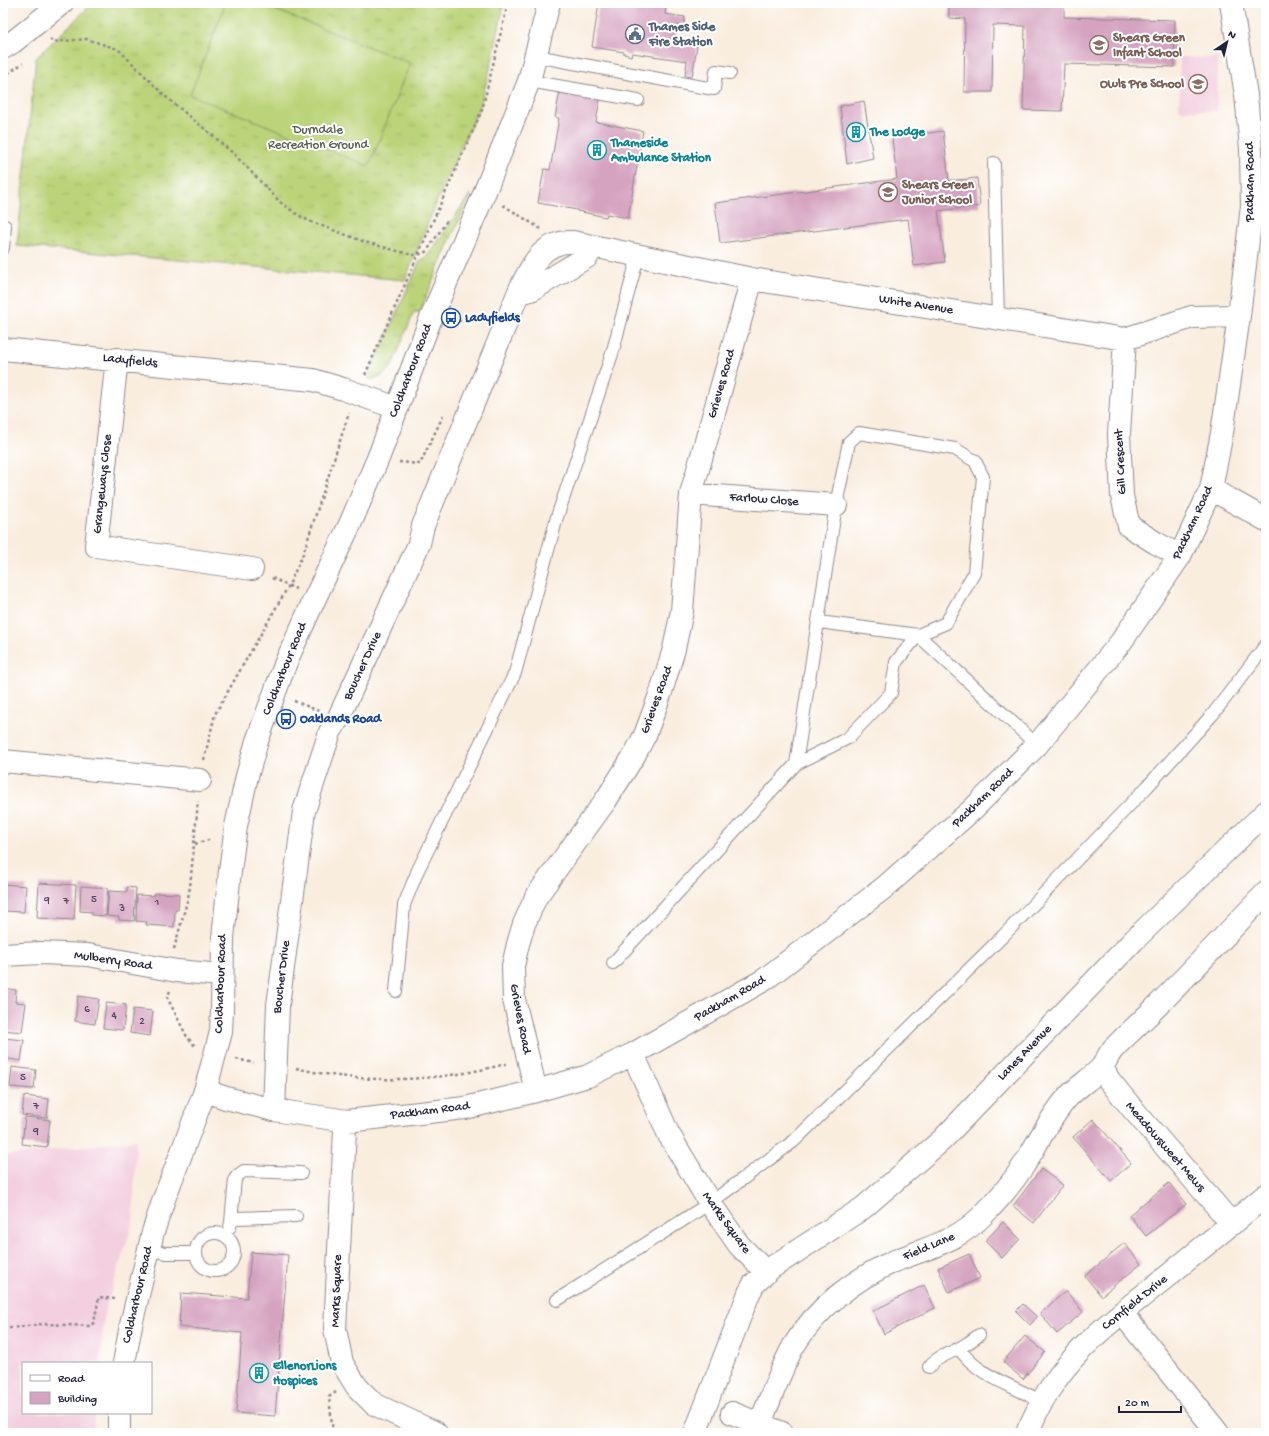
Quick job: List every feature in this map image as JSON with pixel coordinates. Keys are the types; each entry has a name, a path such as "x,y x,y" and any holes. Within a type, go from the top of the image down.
{"street":[{"path":"3,48 13,42 62,3"},
{"name":"Coldharbour Road","path":"124,1362 148,1249 162,1205 205,1091 221,1032 223,938 230,872 236,826 247,776 257,741 286,662 351,522 379,456 429,323 484,194 528,81 536,56 549,3"},
{"name":"Packham Road","path":"205,1091 274,1110 346,1121 465,1108 536,1091 588,1076 633,1054 764,980 885,887 973,809 1036,745 1121,642 1180,556 1211,489 1222,433 1239,316 1252,206 1259,184 1251,149 1246,94 1231,3"},
{"name":"White Avenue","path":"592,247 752,279 1125,339 1192,317 1239,316"},
{"name":"Boucher Drive","path":"274,1110 278,1005 304,811 330,732 338,719 419,544 423,526 520,289 529,290 543,283 587,257 592,247"},
{"name":"Grieves Road","path":"536,1091 516,1011 513,966 518,944 524,924 536,898 619,781 635,754 652,716 667,675 680,624 691,494 752,279"},
{"name":"Gill Crescent","path":"1125,339 1119,434 1122,496 1129,526 1180,556"},
{"name":"Ladyfields","path":"3,349 116,359 312,380 397,408"},
{"name":"Grangeways Close","path":"116,359 96,546 252,569"},
{"path":"1211,489 1266,520"},
{"name":"Farlow Close","path":"691,494 836,505"},
{"path":"3,761 200,780"},
{"name":"Lanes Avenue","path":"766,1272 780,1261 863,1208 942,1140 1134,940 1266,812"},
{"name":"Field Lane","path":"774,1430 789,1355 814,1318 844,1290 867,1274 898,1260 931,1248 969,1229 985,1214 1014,1179 1066,1099 1102,1067 1112,1050 1159,1005 1266,893"},
{"name":"Mulberry Road","path":"3,955 41,953 88,955 177,971 222,975"},
{"name":"Marks Square","path":"633,1054 669,1135 710,1203 739,1245 766,1272"},
{"name":"Meadowsweet Mews","path":"1102,1067 1109,1080 1122,1096 1232,1224"},
{"name":"Marks Square","path":"346,1121 335,1329 342,1363 357,1387 374,1404 436,1433"},
{"name":"Cornfield Drive","path":"1028,1433 1042,1402 1056,1380 1074,1358 1100,1332 1266,1196"},
{"path":"695,1433 749,1293 754,1284 766,1272"},
{"path":"1122,1313 1218,1433"},
{"path":"732,1413 774,1430"},
{"path":"119,1433 120,1414"}],"lane":[{"path":"536,56 691,86 714,89 716,71 730,74"},
{"path":"528,81 638,100"},
{"path":"994,163 998,318"},
{"path":"3,226 5,226 3,248"},
{"path":"396,991 404,905 418,870 515,672 557,517 612,354 638,256"},
{"path":"613,963 796,764 848,738 891,693 896,662 918,635 946,623 974,573 983,477 975,461 955,449 860,434 849,442 836,505 796,764"},
{"path":"819,622 918,635 1036,745"},
{"path":"557,1300 710,1203 794,1141 1003,936 1148,787 1213,714 1266,645"},
{"path":"228,1238 235,1180 238,1175 244,1171 301,1173"},
{"path":"231,1222 236,1218 296,1216"},
{"path":"216,1233 222,1234 228,1238 234,1248 232,1260 223,1269 211,1271 205,1268 197,1259 196,1247 199,1241 204,1236 216,1233"},
{"path":"148,1249 166,1253 196,1253"},
{"path":"929,1367 937,1359 979,1335"},
{"path":"958,1348 966,1359 983,1372 1042,1402"}],"path":[{"path":"362,381 482,110 508,3"},
{"path":"50,39 53,42 86,39 118,49 167,98 231,152 280,202 309,221 365,242 412,255 427,251 449,218"},
{"path":"484,194 542,229"},
{"path":"451,322 491,316"},
{"path":"252,569 315,598"},
{"path":"201,1050 196,1047 187,1037 167,997 173,984 181,956 172,954 189,892 200,780 215,714 289,585"},
{"path":"295,1067 316,1073 342,1076 374,1078 424,1078 482,1070 527,1057"},
{"path":"231,1059 259,1064"},
{"path":"3,1329 43,1324 91,1326 94,1322 99,1297 116,1299"},
{"path":"333,1433 329,1397 352,1380"}],"shaded area":[{"name":"Owls Pre School","path":"1180,57 1218,58 1217,111 1179,110"},
{"path":"136,1140 133,1222 104,1314 100,1362 22,1362 22,1414 95,1414 93,1433 3,1433 3,1156"}],"green space":[{"name":"Durndale Recreation Ground","path":"93,3 504,3 493,57 480,106 439,196 405,280 17,246 36,58"},
{"path":"226,3 258,3 410,63 369,166 190,95"},
{"path":"470,194 420,312 414,312 391,368 380,377 369,379 372,368 420,261 433,249"}],"building":[{"name":"Thames Side Fire Station","path":"599,3 667,3 665,14 685,17 684,26 677,25 674,42 697,46 692,77 685,76 687,61 632,53 631,56 624,54 624,52 592,47"},
{"name":"Shears Green Infant School","path":"949,3 1064,3 1064,17 1175,20 1174,67 1064,64 1062,111 1023,110 1025,26 993,25 992,92 964,92 965,19 949,18"},
{"name":"Thameside Ambulance Station","path":"560,91 600,99 596,122 643,131 628,218 607,214 606,217 538,203 544,169 550,170 559,118 555,117"},
{"name":"The Lodge","path":"864,101 873,158 847,164 840,106"},
{"name":"Shears Green Junior School","path":"943,131 949,181 977,178 980,206 938,211 945,262 914,266 908,219 720,243 715,203 897,179 892,138"},
{"path":"39,883 76,885 74,920 37,918"},
{"path":"3,884 26,886 24,912 3,911"},
{"path":"81,886 108,888 106,916 92,915 92,912 80,911"},
{"path":"127,887 136,888 134,921 119,920 119,917 107,916 109,891 127,892"},
{"path":"154,893 179,894 178,910 175,910 174,927 146,925 147,922 136,921 137,895 154,896"},
{"path":"3,988 16,990 15,1002 26,1003 22,1032 3,1030"},
{"path":"78,996 99,999 95,1024 75,1021"},
{"path":"106,1003 126,1005 123,1030 103,1028"},
{"path":"133,1009 153,1011 150,1036 130,1033"},
{"path":"3,1038 24,1040 21,1061 3,1058"},
{"path":"12,1067 36,1070 34,1089 10,1087"},
{"path":"24,1096 49,1099 47,1118 22,1115"},
{"path":"25,1117 50,1120 47,1147 22,1144"},
{"path":"1093,1119 1131,1163 1111,1181 1073,1137"},
{"path":"1041,1169 1063,1185 1034,1223 1013,1206"},
{"path":"1169,1183 1186,1204 1146,1236 1129,1215"},
{"path":"1003,1222 1020,1239 1002,1258 985,1241"},
{"path":"1124,1243 1141,1264 1101,1296 1085,1276"},
{"name":"EllenorLions Hospices","path":"251,1252 288,1255 275,1416 236,1413 242,1333 179,1327 181,1293 247,1298"},
{"path":"969,1254 980,1278 949,1292 938,1268"},
{"path":"924,1285 935,1308 884,1334 873,1311"},
{"path":"1066,1291 1083,1312 1057,1334 1040,1313"},
{"path":"1023,1304 1037,1317 1030,1325 1016,1311"},
{"path":"1025,1336 1045,1352 1023,1379 1003,1362"}],"place":[{"name":"Thames Side Fire Station","path":"635,34"},
{"name":"Shears Green Infant School","path":"1099,45"},
{"name":"Owls Pre School","path":"1198,84"},
{"name":"The Lodge","path":"856,132"},
{"name":"Thameside Ambulance Station","path":"597,150"},
{"name":"Shears Green Junior School","path":"888,192"},
{"name":"Ladyfields","path":"451,318"},
{"name":"Oaklands Road","path":"286,719"},
{"name":"EllenorLions Hospices","path":"259,1373"}]}
